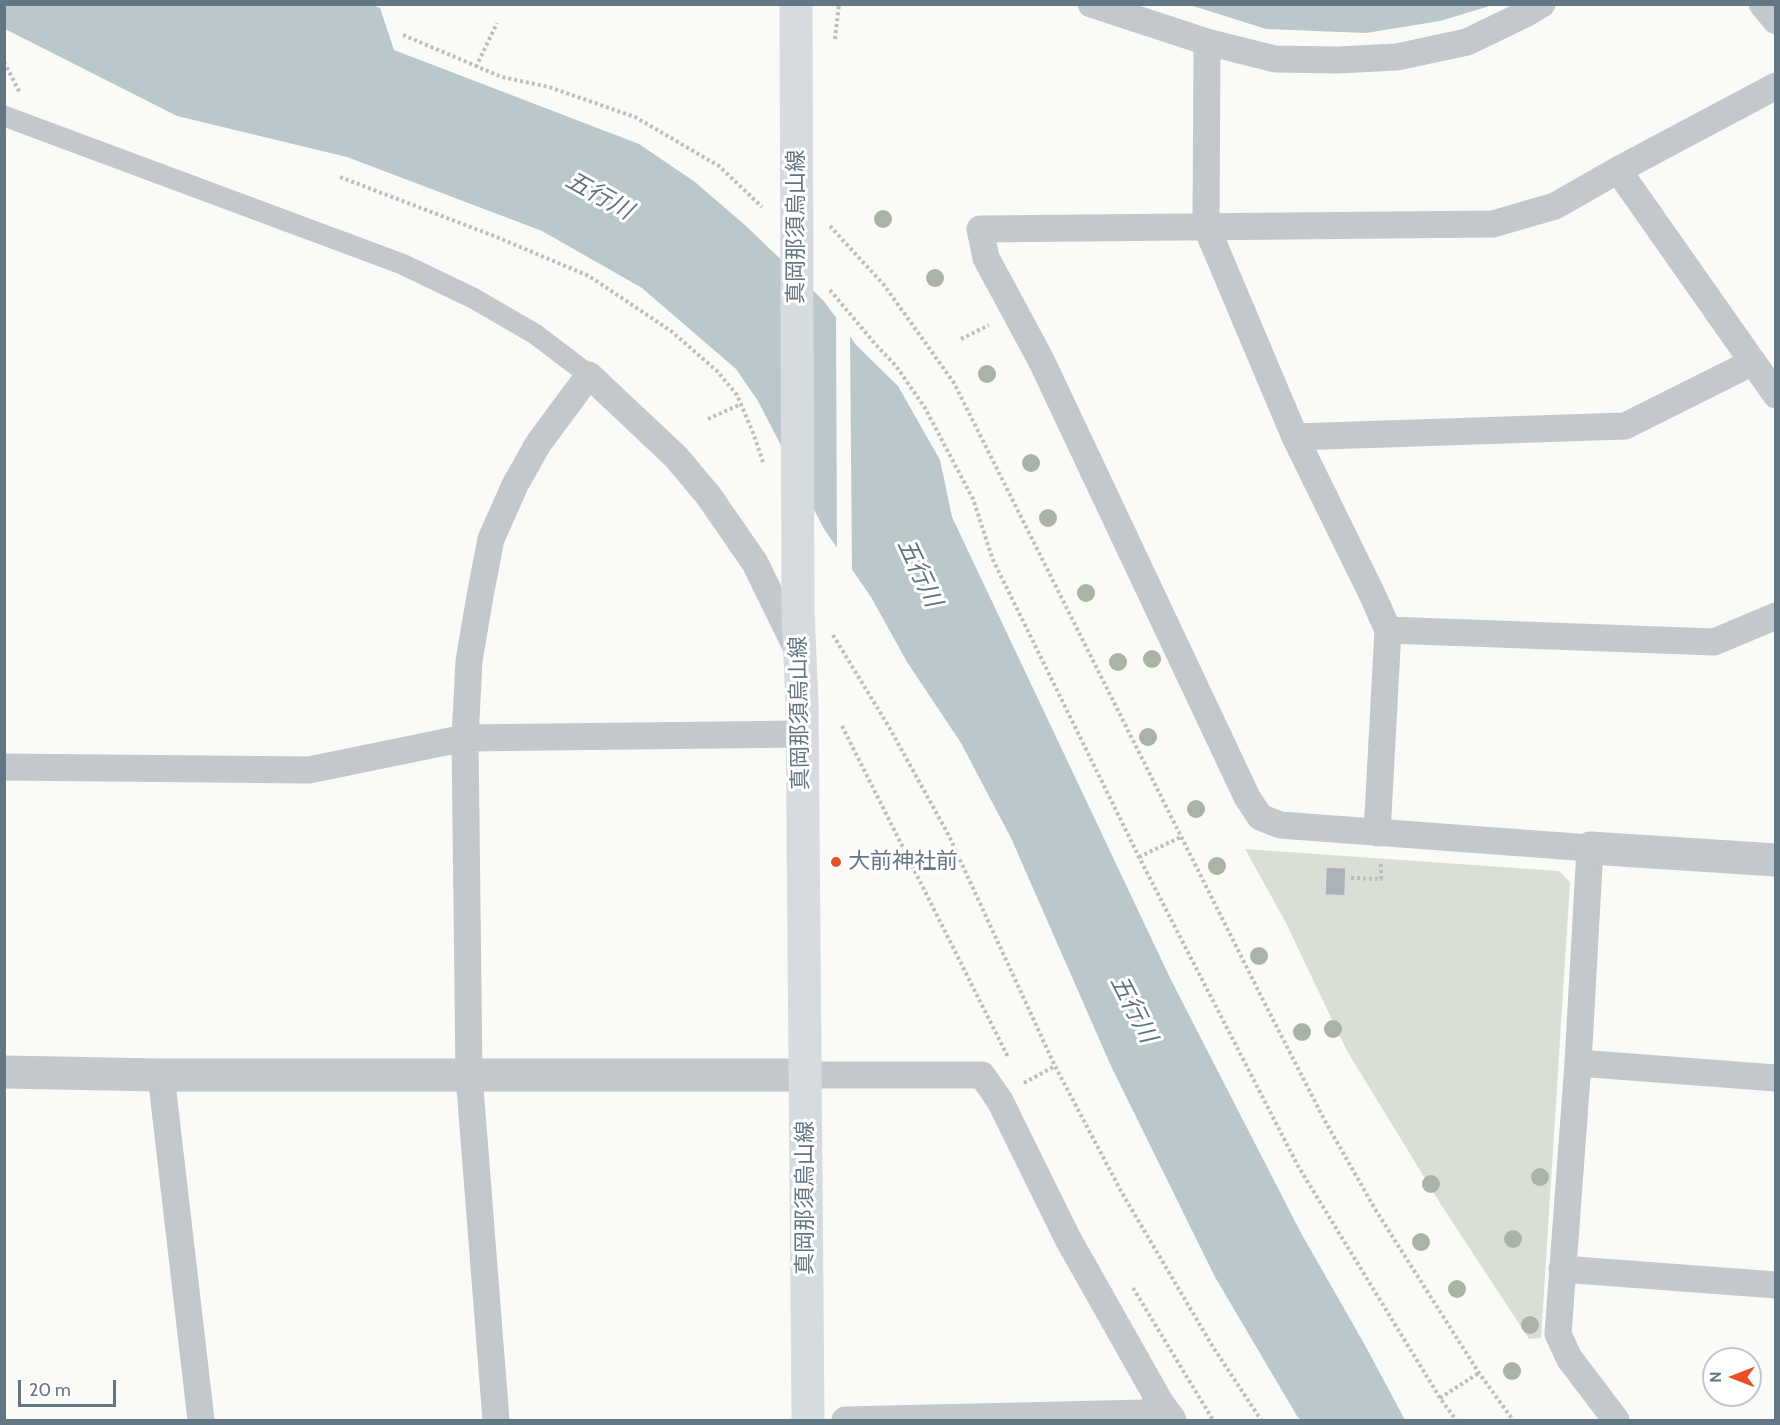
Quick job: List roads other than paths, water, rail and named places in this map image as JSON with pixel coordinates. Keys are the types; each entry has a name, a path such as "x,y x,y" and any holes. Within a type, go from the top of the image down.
{"main road":[{"name":"真岡那須烏山線","path":"796,4 798,612 802,734 808,1420"}],"street":[{"path":"1091,4 1207,42 1275,58 1337,60 1397,57 1467,42 1542,4"},
{"path":"1762,4 1776,21"},
{"path":"1207,42 1206,226 1295,437 1388,630 1379,846"},
{"path":"1776,86 1555,206 1493,224 980,229 987,258 1041,360 1247,797 1260,817 1280,825 1379,846 1590,848 1776,860"},
{"path":"4,116 402,264 473,298 535,334 589,375 676,457 708,495 754,564 799,653"},
{"path":"1618,170 1776,395"},
{"path":"1295,437 1625,426 1753,362"},
{"path":"496,1420 469,1075 465,738 469,661 491,539 515,485 538,444 589,375"},
{"path":"1388,630 1714,642 1776,616"},
{"path":"4,767 309,770 465,738 802,734"},
{"path":"1590,848 1578,1063 1558,1334 1569,1358 1616,1420"},
{"path":"1578,1063 1776,1078"},
{"path":"4,1072 161,1076 982,1075 1000,1101 1068,1239 1167,1411 1012,1419 845,1420"},
{"path":"161,1076 201,1420"},
{"path":"1562,1269 1776,1285"}],"water":[{"name":"五行川","path":"4,5 373,5 380,8 394,50 639,144 695,182 746,226 823,300 857,346 898,386 940,460 952,517 1171,980 1301,1233 1405,1420 1301,1420 1297,1416 1215,1277 1111,1066 1011,838 961,743 907,662 871,597 824,529 758,401 736,369 642,288 542,231 347,157 177,116 5,29"},
{"path":"1190,5 1493,5 1440,21 1366,33 1266,29"}],"place":[{"name":"大前神社前","path":"836,862"}]}
